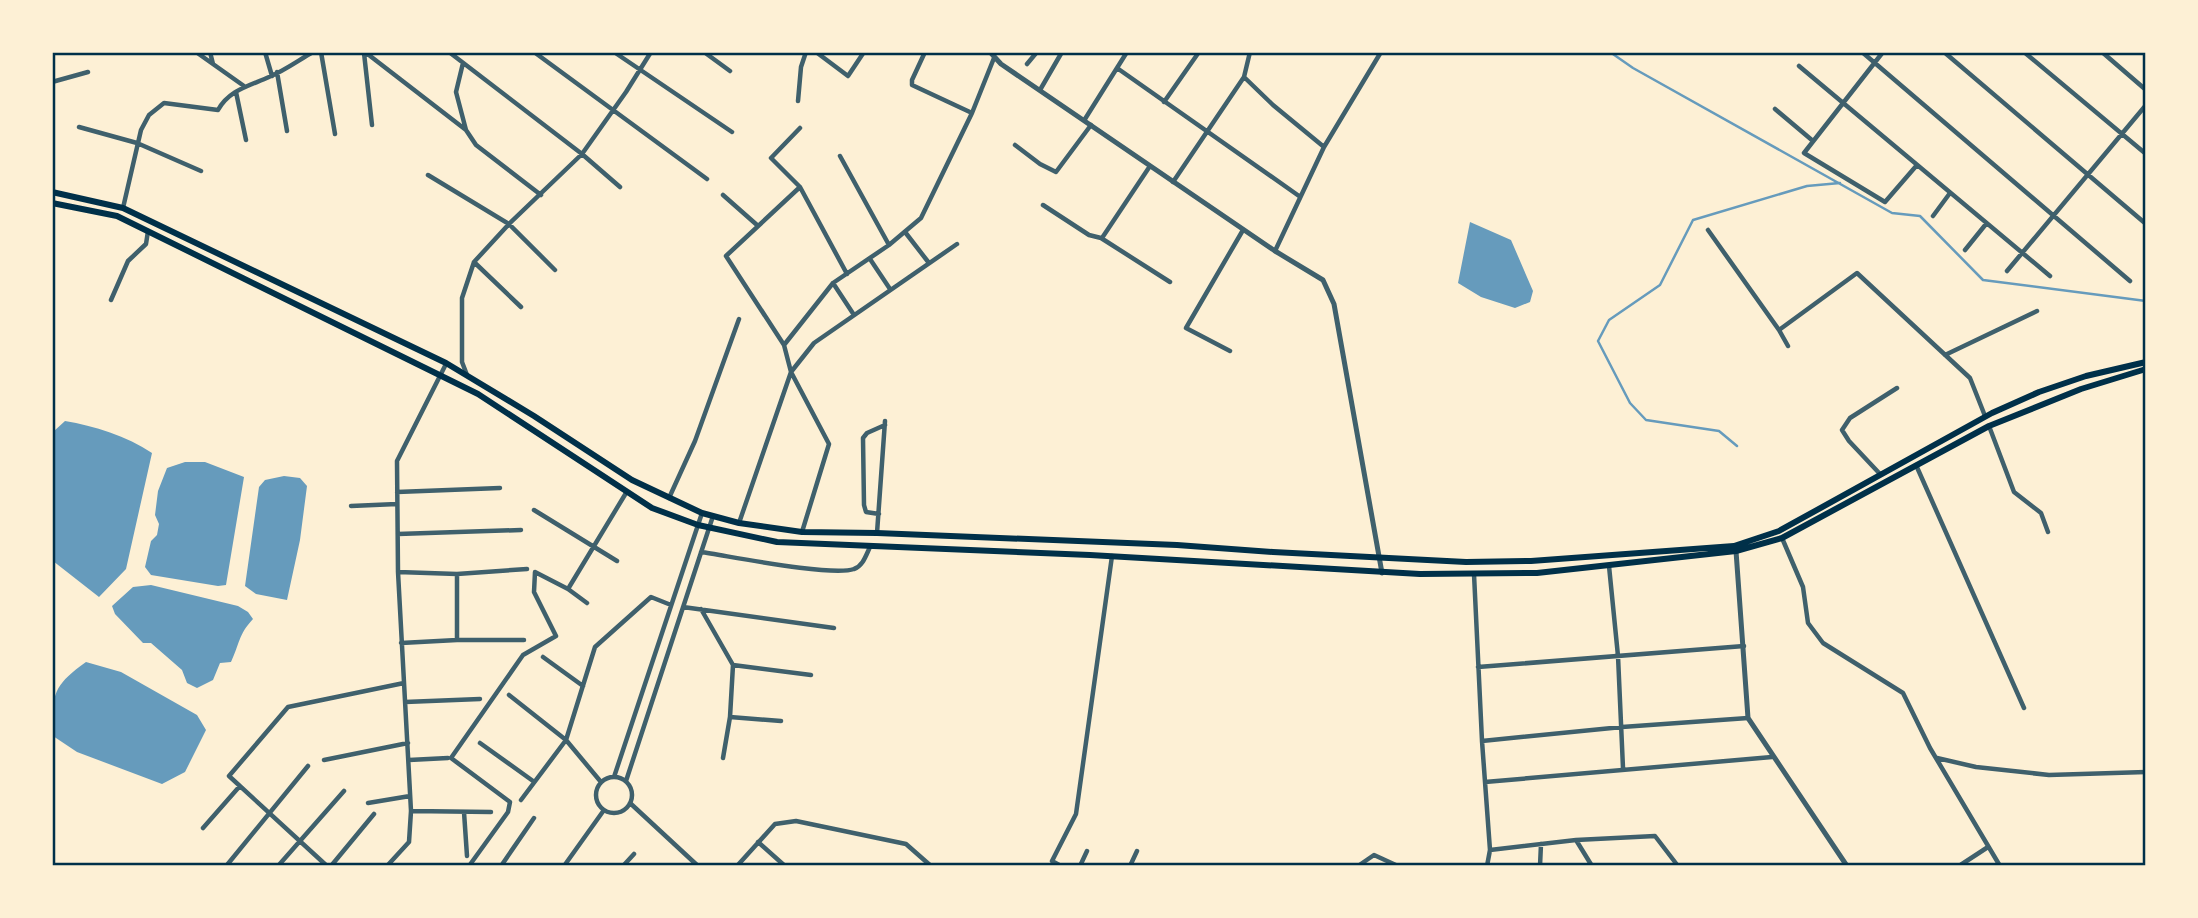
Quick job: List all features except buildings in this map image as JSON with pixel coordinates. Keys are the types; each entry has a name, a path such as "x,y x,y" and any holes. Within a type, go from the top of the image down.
{"main road":[{"path":"52,192 122,208 446,363 632,480 702,513 739,523 802,532 1177,545 1466,562 1518,561 1734,546 1779,531 1985,416 2074,380 2146,362"},
{"path":"52,203 117,216 478,394 652,508 709,528 777,542 1112,556 1382,573 1474,574 1537,573 1736,551 1782,538 1989,426 2081,388 2146,369"}],"street":[{"path":"197,52 244,86"},
{"path":"210,52 214,65"},
{"path":"265,52 272,76"},
{"path":"122,208 137,143 149,115 164,103 218,110 224,100 244,86 272,76 313,52"},
{"path":"321,52 335,134"},
{"path":"364,52 372,125"},
{"path":"364,52 466,130 476,145 541,195"},
{"path":"449,52 582,154 620,187"},
{"path":"534,52 707,179"},
{"path":"614,52 732,132"},
{"path":"467,376 462,362 462,298 474,262 509,224 582,154 651,52"},
{"path":"704,52 730,71"},
{"path":"797,101 801,67 806,52"},
{"path":"816,52 848,76 864,52"},
{"path":"925,52 912,85 972,113"},
{"path":"1027,64 1037,52"},
{"path":"1040,90 1062,52"},
{"path":"1085,120 1127,52"},
{"path":"1164,102 1199,52"},
{"path":"1173,183 1244,77 1250,52"},
{"path":"1275,251 1324,146 1381,52"},
{"path":"1862,52 2130,281"},
{"path":"1883,52 1804,153 1885,202 1917,165"},
{"path":"1944,52 2146,224"},
{"path":"2024,52 2146,154"},
{"path":"2102,52 2146,90"},
{"path":"784,345 833,284 922,219 972,113 992,55 1173,183 1323,280 1334,304 1382,573"},
{"path":"463,63 456,92 466,130"},
{"path":"1798,66 2050,276"},
{"path":"1117,68 1299,196"},
{"path":"52,82 88,72"},
{"path":"278,72 288,131"},
{"path":"1244,77 1273,105 1324,146"},
{"path":"236,92 246,140"},
{"path":"2007,271 2146,105"},
{"path":"1775,109 1813,141"},
{"path":"1015,145 1040,164 1056,172 1091,124"},
{"path":"79,127 137,143 201,172"},
{"path":"800,128 771,158 800,187 847,274"},
{"path":"840,156 888,245"},
{"path":"1101,238 1150,166"},
{"path":"428,175 509,224 555,270"},
{"path":"800,187 726,256 784,345 791,372 829,444 802,532"},
{"path":"1933,216 1950,193"},
{"path":"723,195 757,225"},
{"path":"1043,205 1170,282"},
{"path":"1965,250 1986,224"},
{"path":"1230,351 1186,328 1243,230"},
{"path":"1708,230 1788,346"},
{"path":"111,300 128,261 146,244 148,231"},
{"path":"905,232 929,264"},
{"path":"739,523 791,372 814,343 957,244"},
{"path":"870,258 890,289"},
{"path":"474,262 521,307"},
{"path":"1779,330 1857,273 1969,378 1985,416"},
{"path":"833,284 854,315"},
{"path":"1945,355 2037,311"},
{"path":"669,498 695,441 739,320"},
{"path":"387,866 409,842 411,811 398,572 397,461 446,363"},
{"path":"1881,474 1842,430 1850,418 1898,388"},
{"path":"877,533 879,514 885,423 863,438 864,505 866,512 879,514"},
{"path":"1989,426 2014,492 2041,513 2048,532"},
{"path":"1916,464 2024,708"},
{"path":"397,492 500,488"},
{"path":"568,589 626,493"},
{"path":"351,506 397,503"},
{"path":"534,510 617,561"},
{"path":"614,777 702,513"},
{"path":"626,781 713,516"},
{"path":"398,534 521,530"},
{"path":"1782,538 1803,587 1808,623 1823,643 1903,693 1936,758 2000,866"},
{"path":"701,552 844,570 860,565 870,547"},
{"path":"1736,551 1748,718 1847,866"},
{"path":"1061,866 1052,861 1076,814 1112,556"},
{"path":"1609,566 1618,656 1623,768"},
{"path":"398,572 457,574 527,569"},
{"path":"469,866 508,812 510,802 451,758 523,655 556,636 534,592 536,572 587,603"},
{"path":"457,574 457,640"},
{"path":"1474,574 1490,850 1487,866"},
{"path":"521,800 566,740 595,647 651,597 671,605"},
{"path":"683,607 834,628"},
{"path":"701,609 733,665 730,717 723,758"},
{"path":"401,643 524,640"},
{"path":"1478,667 1744,646"},
{"path":"542,657 583,686"},
{"path":"733,665 811,675"},
{"path":"374,814 329,866 229,776 288,707 404,683"},
{"path":"509,695 566,740 601,782"},
{"path":"405,702 480,699"},
{"path":"730,717 780,721"},
{"path":"1482,741 1748,718"},
{"path":"324,760 408,743"},
{"path":"480,743 533,781"},
{"path":"1485,782 1772,757"},
{"path":"409,760 448,758"},
{"path":"1936,758 1976,767 2049,775 2146,772"},
{"path":"227,865 308,766"},
{"path":"614,777 626,781 631,789 630,803 622,811 610,812 604,810 596,794 601,782 614,777"},
{"path":"203,828 239,787"},
{"path":"278,866 344,791"},
{"path":"368,803 410,796"},
{"path":"630,803 698,866"},
{"path":"564,866 604,810"},
{"path":"411,811 491,812"},
{"path":"464,812 467,856"},
{"path":"501,866 534,818"},
{"path":"737,866 775,824 796,821 906,844 931,866"},
{"path":"1490,850 1576,840 1655,836 1678,866"},
{"path":"1576,840 1592,866"},
{"path":"758,842 785,866"},
{"path":"1540,866 1541,844"},
{"path":"1959,866 1988,847"},
{"path":"1080,866 1087,851"},
{"path":"1130,866 1137,851"},
{"path":"623,866 634,854"},
{"path":"1358,866 1374,855 1398,866"}],"water":[{"path":"1470,222 1511,240 1533,291 1530,302 1515,308 1481,297 1458,283"},
{"path":"65,421 110,432 152,453 126,569 99,597 53,561 53,432"},
{"path":"185,462 205,462 244,477 226,585 151,575 145,567 151,541 157,535 159,524 155,515 158,491 167,468"},
{"path":"284,476 300,478 307,486 300,540 287,600 256,594 245,586 259,487 265,480"},
{"path":"151,585 238,606 253,619 242,635 231,662 220,663 213,680 197,688 187,683 182,670 151,643 143,643 115,614 112,606 133,587"},
{"path":"86,662 121,672 197,715 206,730 185,772 162,784 77,752 53,736 56,693 66,678"}],"waterway":[{"path":"1610,52 1633,68 1892,213 1920,216 1983,280 2146,301"},
{"path":"1737,446 1719,431 1646,420 1630,403 1598,341 1609,320 1660,285 1693,220 1807,186 1840,183"}]}
